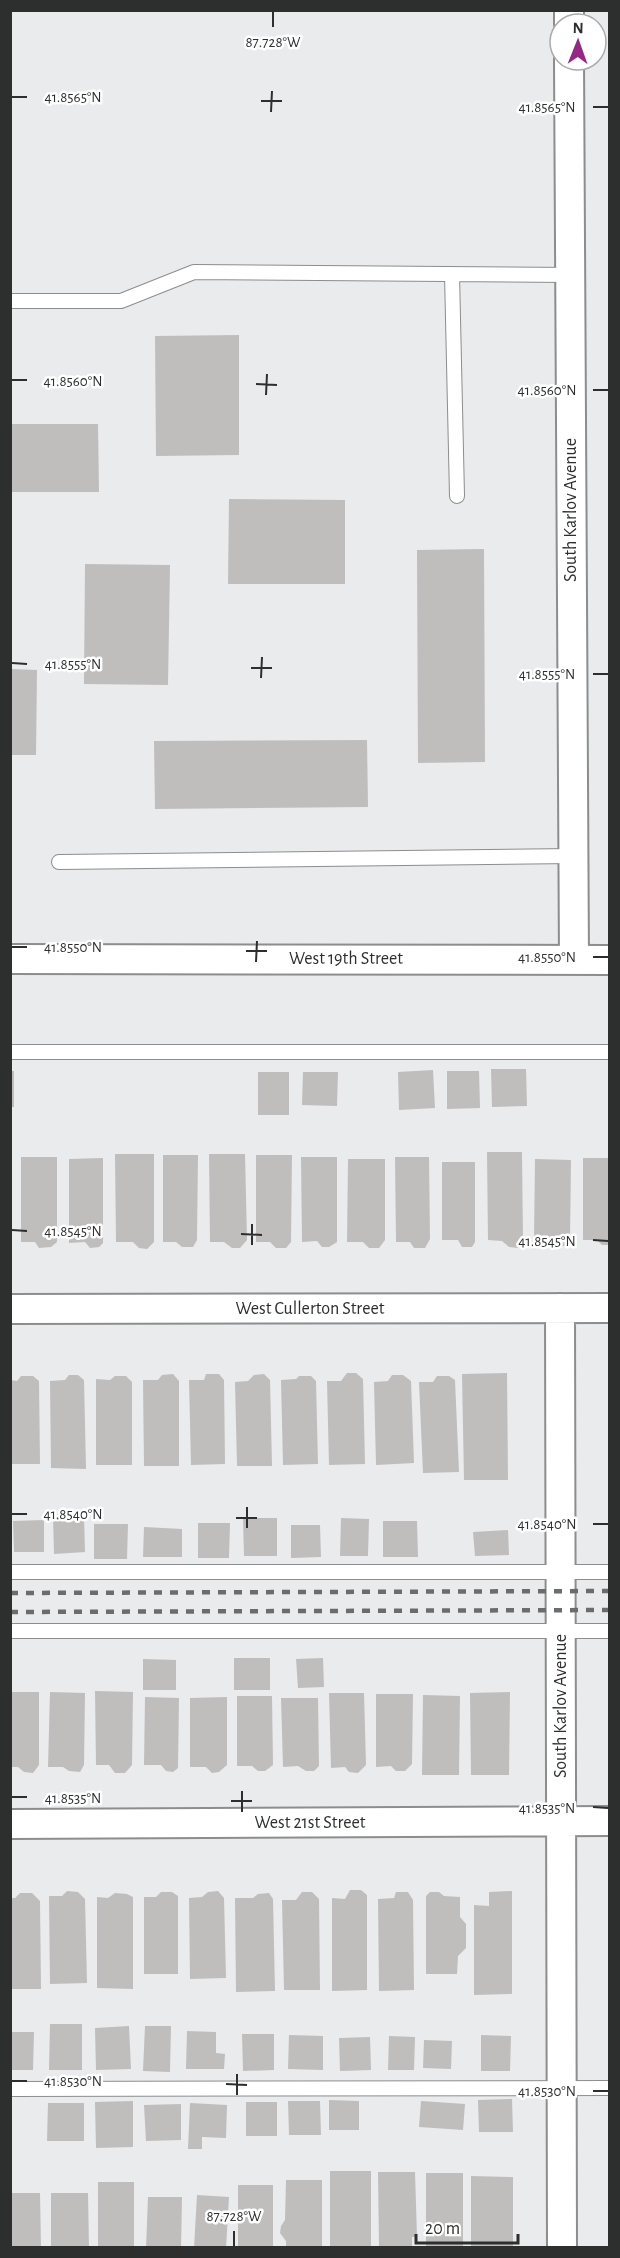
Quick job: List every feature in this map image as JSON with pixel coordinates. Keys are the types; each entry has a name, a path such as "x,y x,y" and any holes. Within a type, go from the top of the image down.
{"street":[{"name":"South Karlov Avenue","path":"570,72 574,960"},
{"name":"West 19th Street","path":"10,959 609,960"},
{"name":"South Karlov Avenue","path":"560,1308 562,2247"},
{"name":"West Cullerton Street","path":"10,1309 609,1308"},
{"name":"West 21st Street","path":"10,1824 609,1821"}],"lane":[{"path":"10,301 121,301 194,272 570,275"},
{"path":"452,274 457,496"},
{"path":"59,862 574,856"},
{"path":"10,1052 609,1052"},
{"path":"10,1572 609,1572"},
{"path":"10,1631 609,1631"},
{"path":"10,2089 609,2088"}],"building":[{"path":"239,335 239,455 156,456 155,336"},
{"path":"10,424 98,424 99,492 10,492"},
{"path":"229,499 345,500 345,584 228,584"},
{"path":"484,549 485,762 418,763 417,550"},
{"path":"85,564 170,565 168,685 84,684"},
{"path":"10,669 37,670 36,755 10,755"},
{"path":"367,740 368,807 155,809 154,741"},
{"path":"491,1069 526,1069 527,1106 492,1107"},
{"path":"433,1070 435,1108 399,1110 398,1072"},
{"path":"10,1071 14,1071 14,1107 10,1107"},
{"path":"447,1071 479,1071 480,1108 447,1109"},
{"path":"258,1072 289,1072 289,1115 258,1115"},
{"path":"303,1072 338,1072 337,1106 302,1105"},
{"path":"487,1152 522,1152 523,1241 518,1248 509,1247 502,1241 488,1240"},
{"path":"115,1154 154,1154 154,1242 147,1249 139,1248 133,1242 116,1242"},
{"path":"209,1154 245,1154 247,1240 240,1248 232,1248 224,1242 210,1242"},
{"path":"163,1155 198,1155 197,1240 193,1247 182,1247 176,1242 163,1242"},
{"path":"256,1155 292,1155 291,1242 286,1248 276,1248 270,1242 256,1242"},
{"path":"21,1157 57,1157 57,1242 51,1247 39,1248 35,1242 21,1242"},
{"path":"301,1157 337,1157 337,1242 329,1247 322,1247 317,1241 302,1242"},
{"path":"395,1157 429,1157 430,1239 425,1248 414,1248 410,1242 396,1242"},
{"path":"103,1158 103,1243 99,1247 90,1248 85,1242 69,1243 69,1159"},
{"path":"583,1158 610,1158 610,1245 602,1245 597,1240 583,1240"},
{"path":"348,1159 385,1159 385,1240 379,1248 369,1248 363,1242 347,1242"},
{"path":"535,1159 571,1160 570,1240 565,1246 555,1246 549,1240 534,1240"},
{"path":"442,1162 475,1162 475,1242 472,1247 462,1247 458,1240 442,1240"},
{"path":"347,1373 356,1373 363,1379 365,1464 329,1465 327,1381 341,1381"},
{"path":"507,1373 508,1480 464,1480 462,1374"},
{"path":"173,1374 179,1381 179,1466 144,1466 143,1380 158,1380 162,1375"},
{"path":"206,1374 219,1374 224,1380 225,1464 191,1465 189,1380 204,1380"},
{"path":"264,1374 270,1380 272,1466 237,1466 235,1382 248,1381 254,1375"},
{"path":"69,1375 78,1375 84,1380 86,1469 51,1468 50,1381 65,1380"},
{"path":"392,1375 403,1375 411,1381 414,1463 376,1465 374,1382 388,1381"},
{"path":"21,1376 33,1376 39,1381 40,1464 10,1464 10,1380 17,1381"},
{"path":"115,1376 126,1376 132,1382 132,1465 96,1465 96,1379 110,1380"},
{"path":"299,1376 311,1376 316,1381 318,1464 283,1465 281,1380 296,1379"},
{"path":"437,1376 449,1376 455,1380 459,1472 423,1473 419,1382 433,1382"},
{"path":"53,1516 84,1516 85,1552 54,1554"},
{"path":"243,1518 277,1518 277,1556 244,1556"},
{"path":"341,1518 369,1519 368,1556 340,1556"},
{"path":"44,1520 44,1552 14,1552 13,1521"},
{"path":"383,1521 417,1521 418,1557 383,1557"},
{"path":"198,1523 230,1523 229,1558 198,1558"},
{"path":"94,1524 128,1524 127,1559 94,1559"},
{"path":"291,1525 320,1525 321,1557 291,1558"},
{"path":"144,1527 182,1529 182,1557 143,1557"},
{"path":"508,1530 509,1555 475,1556 473,1532"},
{"path":"234,1658 270,1658 270,1690 234,1690"},
{"path":"323,1658 324,1687 298,1688 296,1659"},
{"path":"143,1659 176,1660 176,1690 143,1690"},
{"path":"95,1691 133,1692 132,1765 125,1773 115,1773 109,1765 96,1765"},
{"path":"10,1692 39,1692 39,1765 33,1773 24,1772 18,1767 10,1767"},
{"path":"50,1692 85,1693 84,1765 80,1772 69,1771 63,1767 48,1767"},
{"path":"510,1692 509,1775 471,1775 470,1693"},
{"path":"329,1693 364,1693 366,1765 358,1773 349,1772 345,1767 331,1768"},
{"path":"376,1694 413,1694 412,1764 405,1771 396,1771 391,1766 376,1767"},
{"path":"423,1695 460,1696 459,1775 422,1775"},
{"path":"237,1696 272,1696 273,1765 265,1771 258,1771 252,1766 237,1766"},
{"path":"145,1697 179,1698 178,1768 173,1772 166,1771 161,1765 144,1765"},
{"path":"227,1697 227,1765 219,1772 212,1773 206,1767 190,1767 190,1698"},
{"path":"281,1698 318,1698 319,1766 314,1771 306,1771 298,1766 283,1767"},
{"path":"350,1890 361,1890 367,1895 367,1990 332,1991 332,1898 345,1899"},
{"path":"67,1891 78,1892 85,1899 87,1983 50,1984 49,1896 62,1896"},
{"path":"218,1891 224,1898 226,1978 190,1979 189,1898 202,1897 208,1892"},
{"path":"512,1891 512,1994 474,1995 474,1905 489,1906 489,1892"},
{"path":"161,1892 172,1892 178,1896 178,1974 144,1974 144,1897 156,1897"},
{"path":"302,1892 312,1892 319,1899 320,1990 284,1990 282,1900 296,1900"},
{"path":"396,1892 408,1892 413,1900 414,1990 379,1991 378,1899 394,1898"},
{"path":"430,1892 460,1897 460,1917 466,1924 466,1948 458,1956 457,1974 426,1974 426,1896"},
{"path":"20,1893 32,1893 40,1901 41,1989 10,1989 10,1898 15,1898"},
{"path":"115,1893 133,1897 133,1989 97,1988 97,1897 108,1898"},
{"path":"269,1893 273,1899 275,1991 236,1992 235,1898 253,1898 258,1894"},
{"path":"50,2024 82,2024 82,2070 49,2070"},
{"path":"129,2026 131,2069 96,2070 95,2028"},
{"path":"145,2026 171,2026 170,2072 143,2071"},
{"path":"187,2031 216,2032 216,2053 225,2054 224,2069 186,2069"},
{"path":"10,2032 34,2032 33,2070 10,2070"},
{"path":"242,2034 274,2034 274,2070 243,2071"},
{"path":"289,2035 323,2036 323,2070 288,2069"},
{"path":"481,2035 511,2036 510,2071 481,2071"},
{"path":"389,2036 415,2037 414,2070 388,2070"},
{"path":"370,2037 371,2070 340,2071 339,2038"},
{"path":"424,2040 452,2041 451,2069 423,2068"},
{"path":"512,2099 513,2132 479,2132 478,2100"},
{"path":"329,2100 359,2101 359,2130 329,2130"},
{"path":"133,2101 133,2147 96,2148 95,2102"},
{"path":"288,2101 320,2101 321,2135 289,2135"},
{"path":"421,2101 465,2104 463,2130 419,2127"},
{"path":"246,2102 277,2102 277,2136 246,2136"},
{"path":"48,2103 84,2103 84,2141 47,2141"},
{"path":"190,2103 227,2105 226,2138 202,2137 202,2149 188,2149"},
{"path":"181,2104 181,2140 146,2141 144,2105"},
{"path":"330,2171 371,2171 371,2248 330,2248"},
{"path":"378,2172 415,2172 417,2237 412,2237 412,2248 379,2248"},
{"path":"426,2173 463,2173 463,2248 426,2248"},
{"path":"471,2176 513,2177 513,2248 471,2248"},
{"path":"286,2180 322,2180 322,2248 286,2248 286,2241 280,2233 285,2220"},
{"path":"98,2182 134,2182 134,2248 98,2248"},
{"path":"238,2185 273,2185 273,2248 238,2248"},
{"path":"10,2193 40,2193 41,2248 10,2248"},
{"path":"51,2193 88,2193 89,2248 51,2248"},
{"path":"197,2195 229,2197 226,2248 194,2248"},
{"path":"148,2197 182,2197 181,2248 146,2248"}],"railway":[{"path":"10,1593 610,1591"},
{"path":"10,1612 610,1610"}]}
